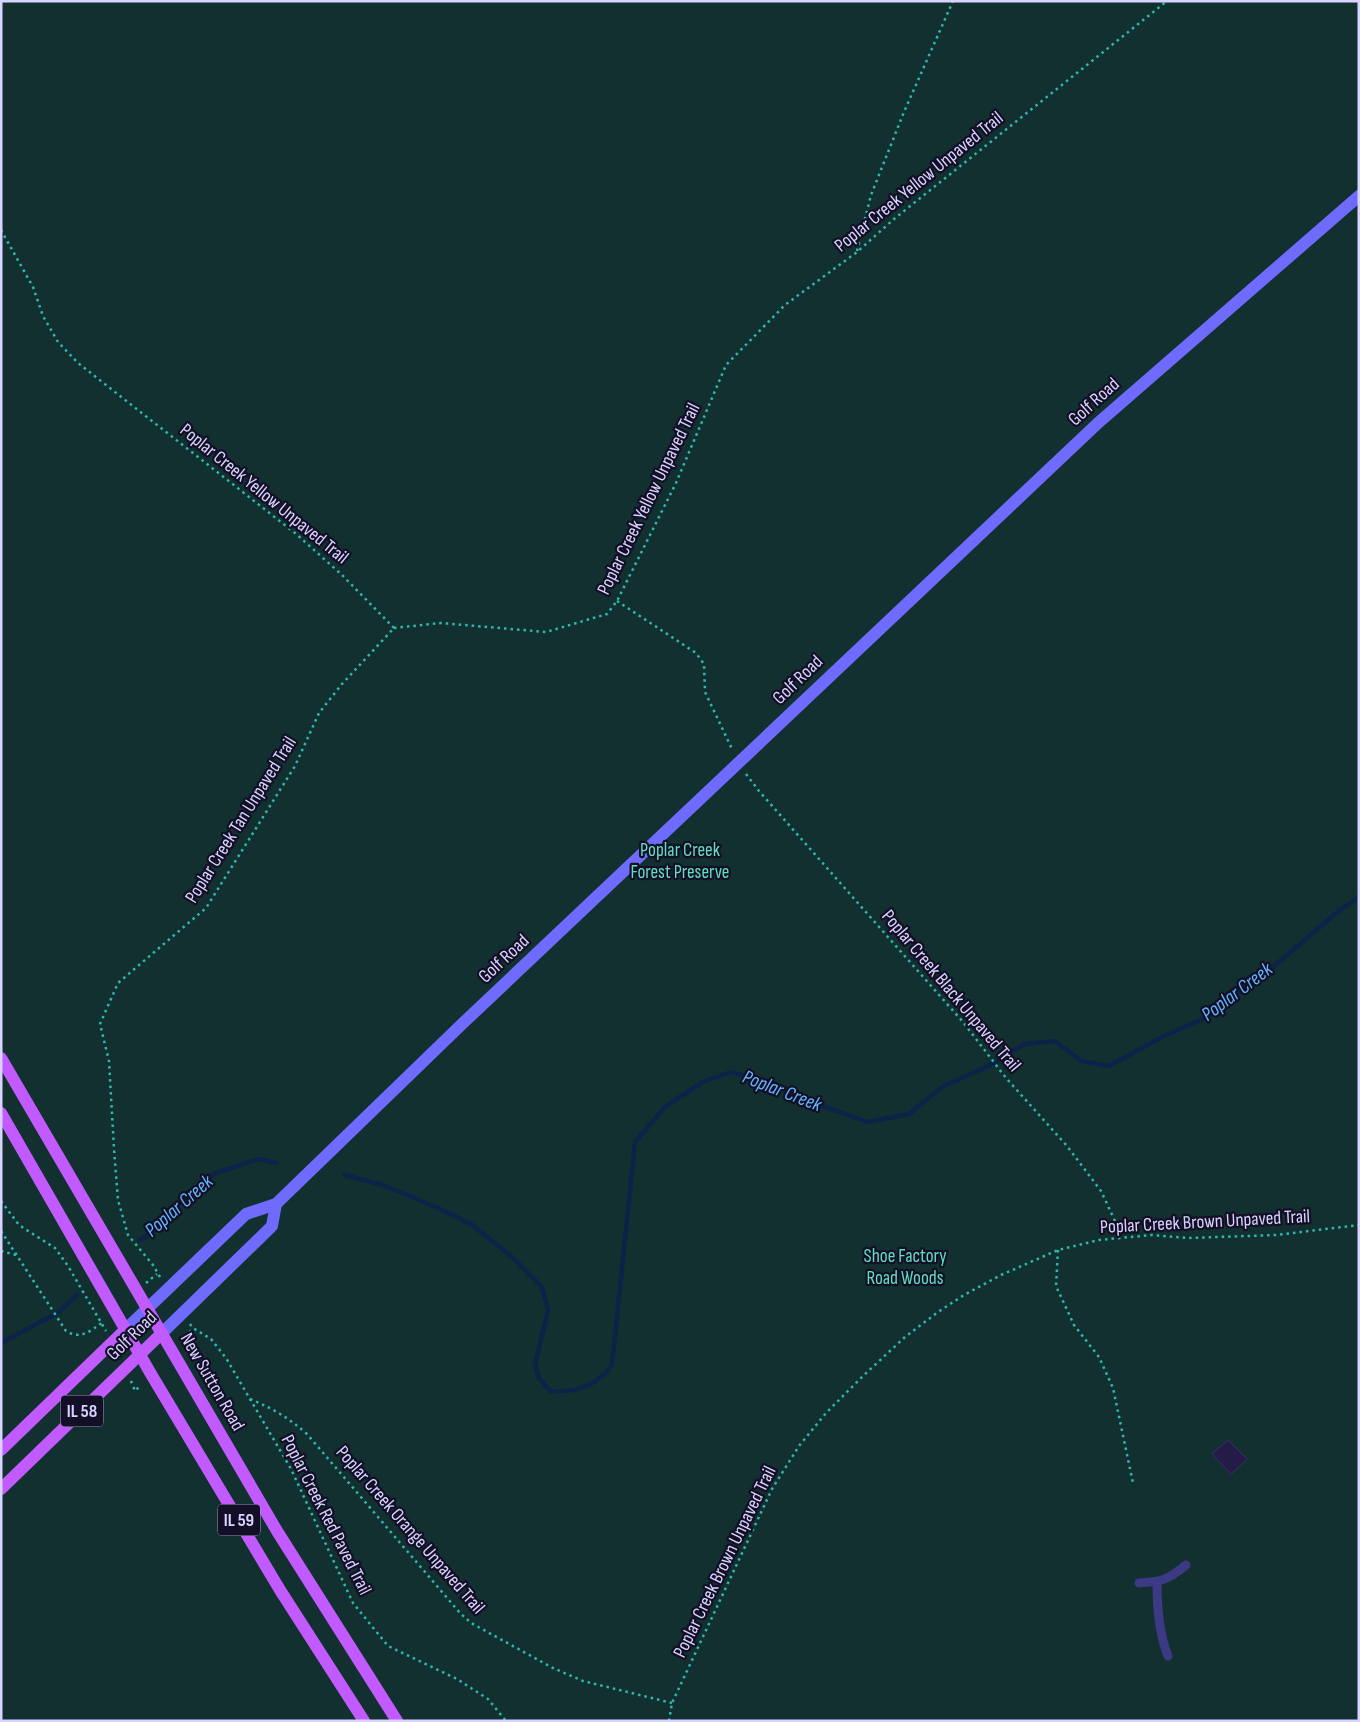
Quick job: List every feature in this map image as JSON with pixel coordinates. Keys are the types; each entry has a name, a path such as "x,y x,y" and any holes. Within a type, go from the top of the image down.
{"main road":[{"name":"Golf Road","path":"1,1450 246,1214 276,1204 322,1158 1098,423 1359,196"},
{"name":"New Sutton Road","path":"1,1058 277,1531 397,1721"},
{"name":"IL 59","path":"1,1113 140,1354 280,1590 364,1721"},
{"name":"Golf Road","path":"1,1489 272,1226 276,1204"}],"lane":[{"path":"1139,1583 1157,1583 1170,1578 1186,1565"},
{"path":"1157,1583 1157,1607 1168,1656"}],"path":[{"path":"856,252 871,196 904,112 953,1"},
{"name":"Poplar Creek Yellow Unpaved Trail","path":"1,230 33,286 44,316 58,342 78,363 295,533 342,575 394,628 441,623 546,632 607,614 617,601 676,483 726,365 785,305 856,252 894,219 1167,1"},
{"path":"617,601 696,653 704,664 706,692 732,749"},
{"name":"Poplar Creek Tan Unpaved Trail","path":"158,1274 153,1265 128,1235 118,1200 109,1060 100,1024 118,983 206,908 294,766 320,713 342,684 394,628"},
{"name":"Poplar Creek Black Unpaved Trail","path":"745,772 759,791 963,1022 1006,1078 1067,1146 1101,1191 1122,1236"},
{"path":"1,1201 19,1225 55,1248 102,1323 85,1334 73,1335 66,1331 1,1231"},
{"name":"Poplar Creek Brown Unpaved Trail","path":"669,1721 672,1704 772,1489 800,1446 826,1414 862,1376 905,1337 938,1312 1001,1275 1058,1250 1099,1240 1122,1236 1152,1235 1188,1238 1276,1236 1359,1225"},
{"path":"1058,1250 1056,1286 1074,1325 1099,1356 1113,1388 1133,1484"},
{"path":"1,1251 17,1256"},
{"name":"Poplar Creek Red Paved Trail","path":"193,1328 210,1339 226,1358 250,1398 291,1469 353,1603 388,1646 456,1679 488,1699 506,1721"},
{"name":"Poplar Creek Orange Unpaved Trail","path":"250,1398 273,1408 307,1434 460,1613 471,1623 553,1668 583,1681 672,1704"}],"green space":[{"name":"Poplar Creek Forest Preserve","path":"1,1 1359,1 1359,1721 1,1721"}],"building":[{"path":"1228,1440 1247,1459 1231,1474 1212,1454"}],"waterway":[{"name":"Poplar Creek","path":"344,1175 383,1185 471,1224 512,1257 542,1287 548,1310 535,1365 539,1378 550,1391 569,1391 585,1387 600,1378 612,1365 635,1142 666,1106 703,1082 731,1072 778,1085 825,1107 868,1122 909,1114 942,1087 999,1061 1024,1044 1055,1041 1081,1061 1109,1066 1162,1037 1207,1017 1273,967 1341,909 1359,897"},
{"name":"Poplar Creek","path":"140,1240 150,1234 192,1190 216,1173 258,1159 277,1163"},
{"name":"Poplar Creek","path":"1,1343 59,1312 77,1295"}],"park label":[{"name":"Shoe Factory Road Woods","path":"905,1267"}]}
